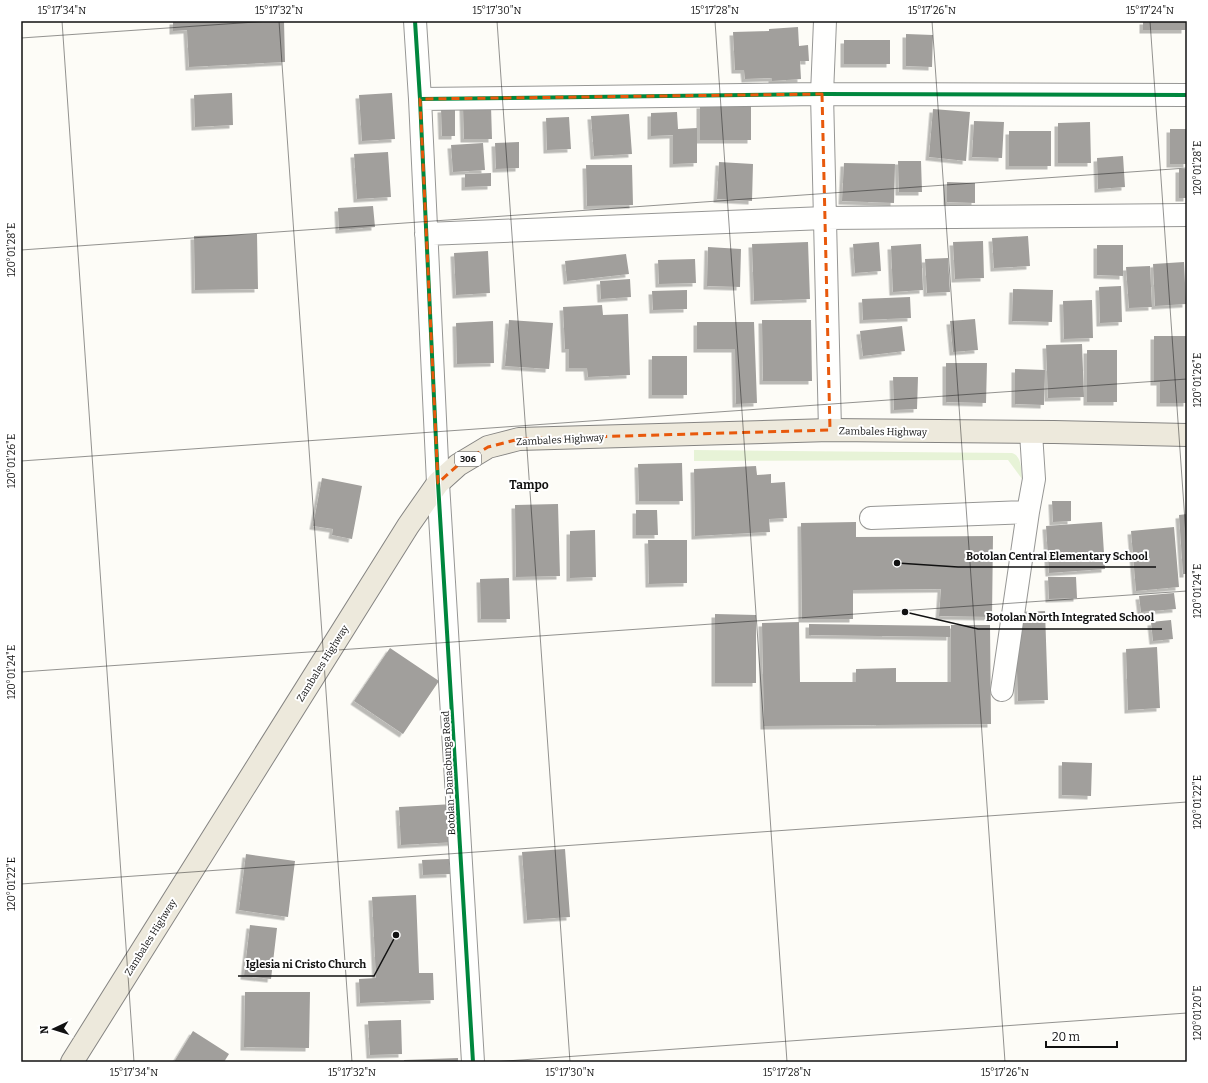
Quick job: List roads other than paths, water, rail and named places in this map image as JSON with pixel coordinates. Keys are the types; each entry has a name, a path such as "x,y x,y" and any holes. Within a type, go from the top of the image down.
{"main road":[{"name":"Zambales Highway","path":"72,1062 408,526 438,483 458,465 488,447 519,439 830,430 1187,435"}],"street":[{"name":"Botolan-Danacbunga Road","path":"415,21 438,483 473,1062"},
{"path":"825,21 822,94 830,430"},
{"path":"420,100 822,94 1187,95"},
{"path":"426,234 825,218 1187,215"},
{"path":"1002,690 1034,479 1032,432"},
{"path":"871,518 1028,512"}],"place":[{"name":"Botolan Central Elementary School","path":"897,563"},
{"name":"Botolan North Integrated School","path":"905,612"},
{"name":"Iglesia ni Cristo Church","path":"396,935"}],"district":[{"name":"Tampo","path":"529,485"}]}
